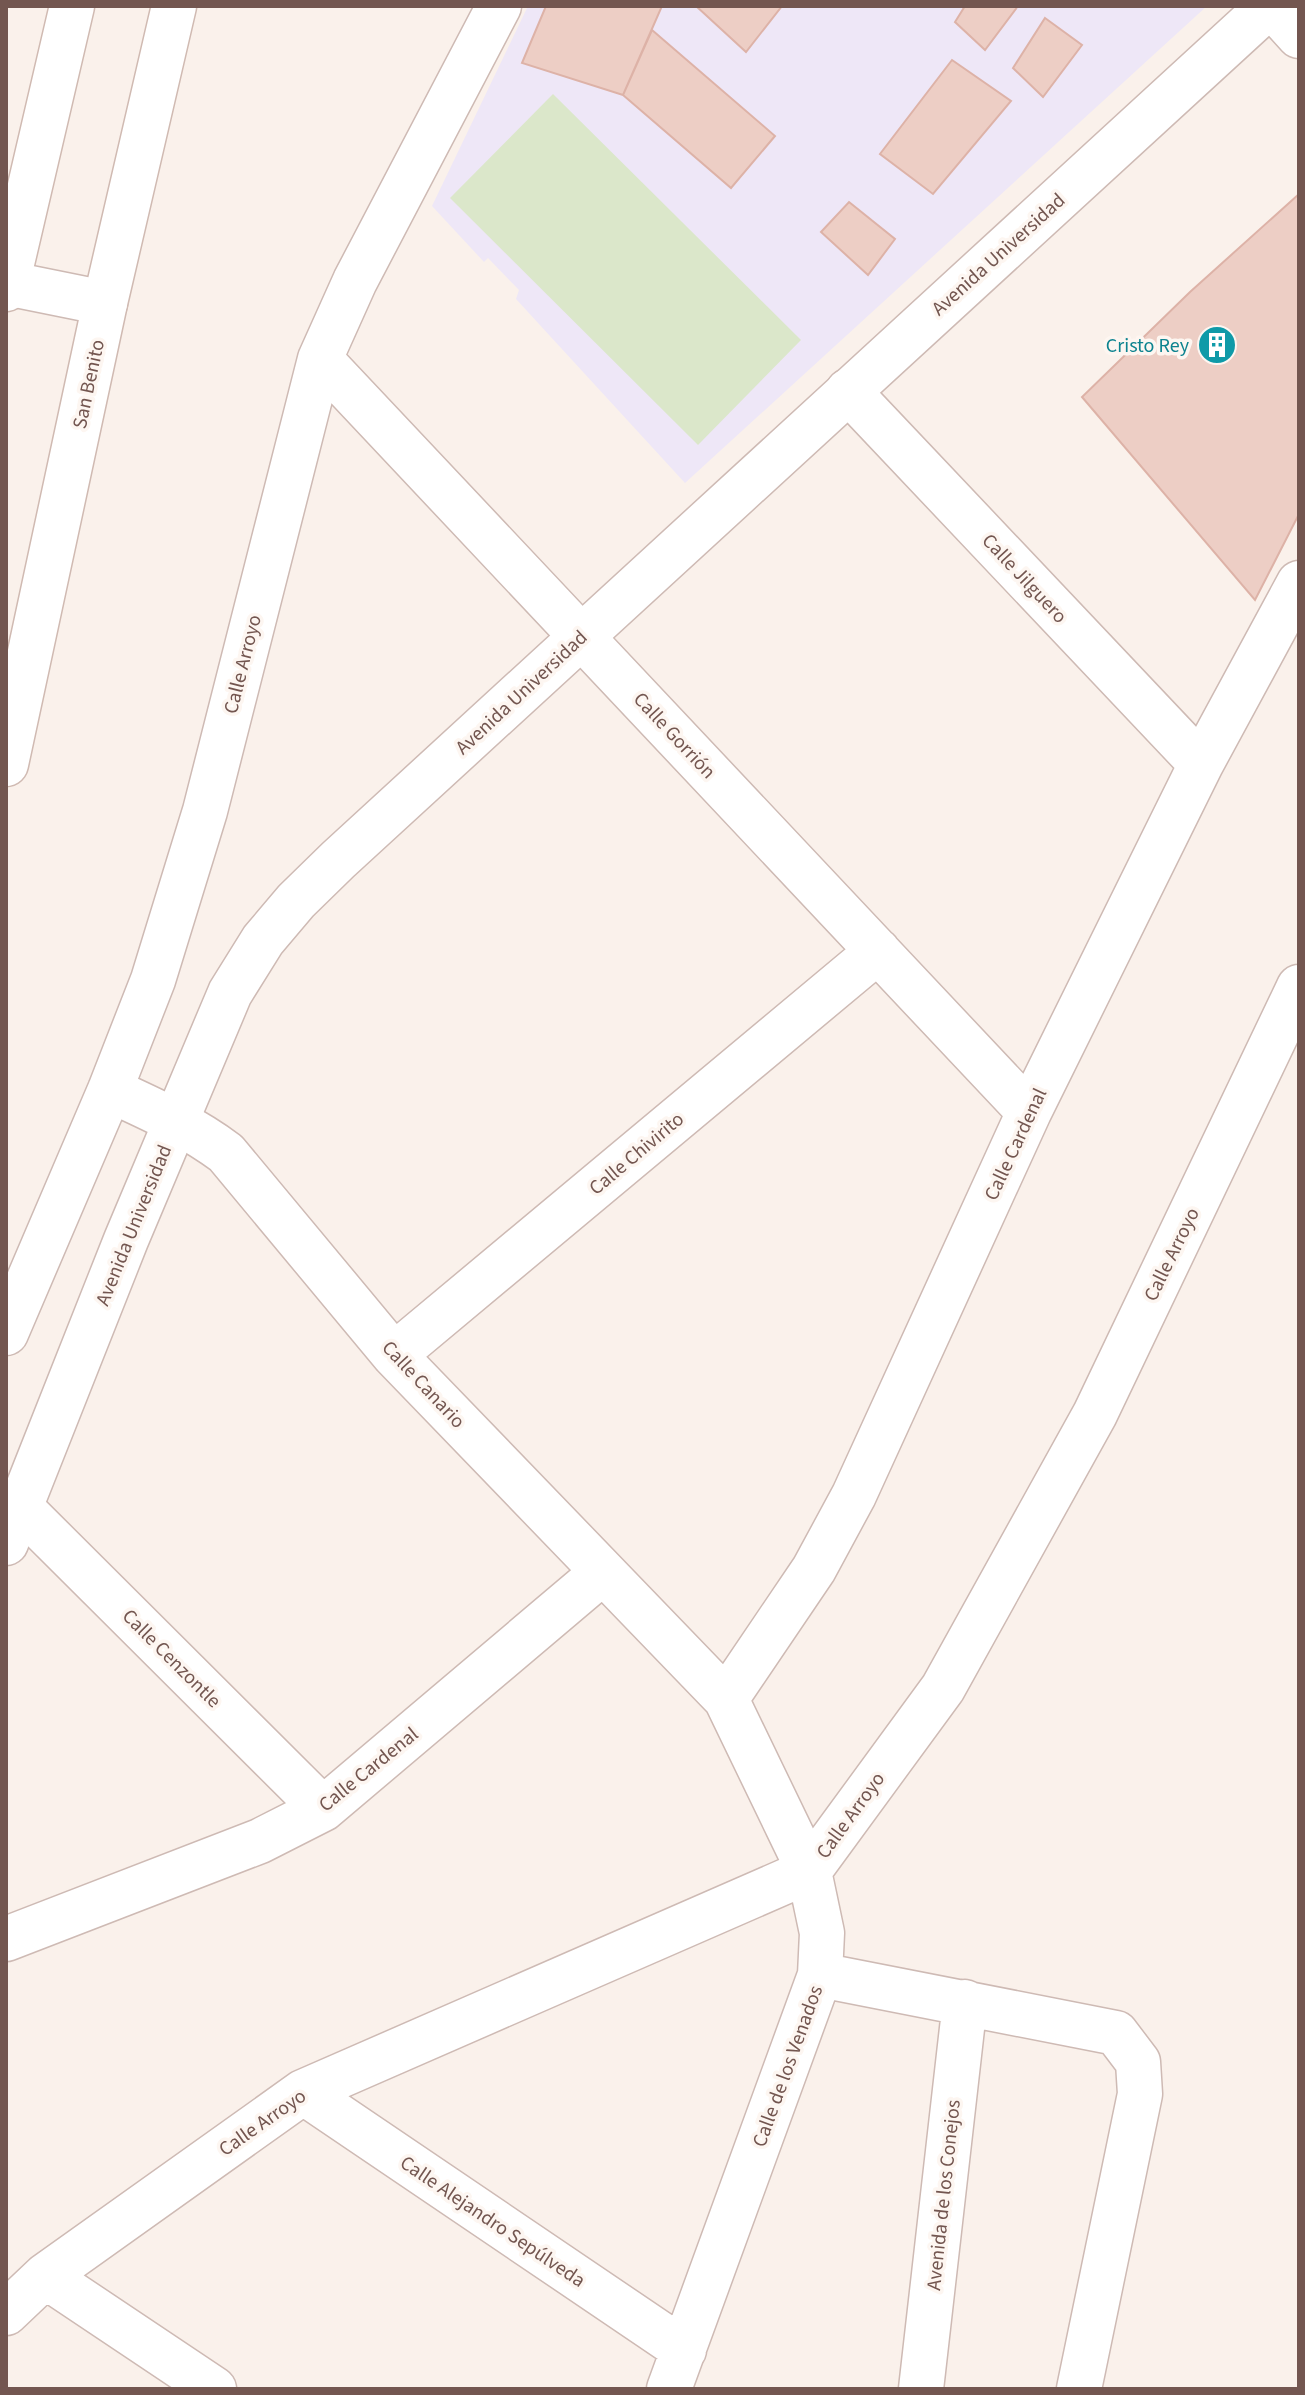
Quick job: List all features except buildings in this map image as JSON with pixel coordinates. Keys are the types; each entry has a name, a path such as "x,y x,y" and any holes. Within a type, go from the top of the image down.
{"street":[{"path":"72,6 6,285 105,303"},
{"name":"San Benito","path":"6,764 105,303 174,6"},
{"name":"Calle Arroyo","path":"6,1333 110,1090 153,980 205,811 320,359 355,281 499,6"},
{"path":"1270,6 1299,36"},
{"name":"Avenida Universidad","path":"13,1525 175,1120 230,993 263,940 296,901 338,860 1270,6"},
{"name":"Calle Gorrión","path":"320,359 1029,1112"},
{"name":"Calle Jilguero","path":"848,391 1201,764"},
{"name":"Calle Cardenal","path":"726,1699 814,1569 854,1495 1029,1112 1201,764 1299,583"},
{"name":"Calle Chivirito","path":"394,1355 878,951"},
{"name":"Calle Arroyo","path":"6,2313 45,2276 303,2092 809,1871 943,1688 1102,1400 1299,987"},
{"name":"Calle Canario","path":"110,1090 199,1133 226,1153 394,1355 726,1699"},
{"name":"Calle Cenzontle","path":"13,1525 323,1809"},
{"name":"Calle Cardenal","path":"6,1939 260,1841 323,1809 603,1572"},
{"name":"Calle de los Venados","path":"676,2370 820,1975 822,1933 809,1871 726,1699"},
{"path":"820,1975 1116,2033 1138,2062 1140,2094 1079,2389"},
{"name":"Avenida de los Conejos","path":"921,2389 965,2002"},
{"name":"Calle Alejandro Sepúlveda","path":"303,2092 676,2370"},
{"path":"45,2276 214,2389"}],"shaded area":[{"path":"528,6 1207,6 685,483 516,299 519,290 488,258 484,262 432,206"}],"green space":[{"path":"553,94 801,340 698,445 450,198"}],"place":[{"name":"Cristo Rey","path":"1217,345"}]}
